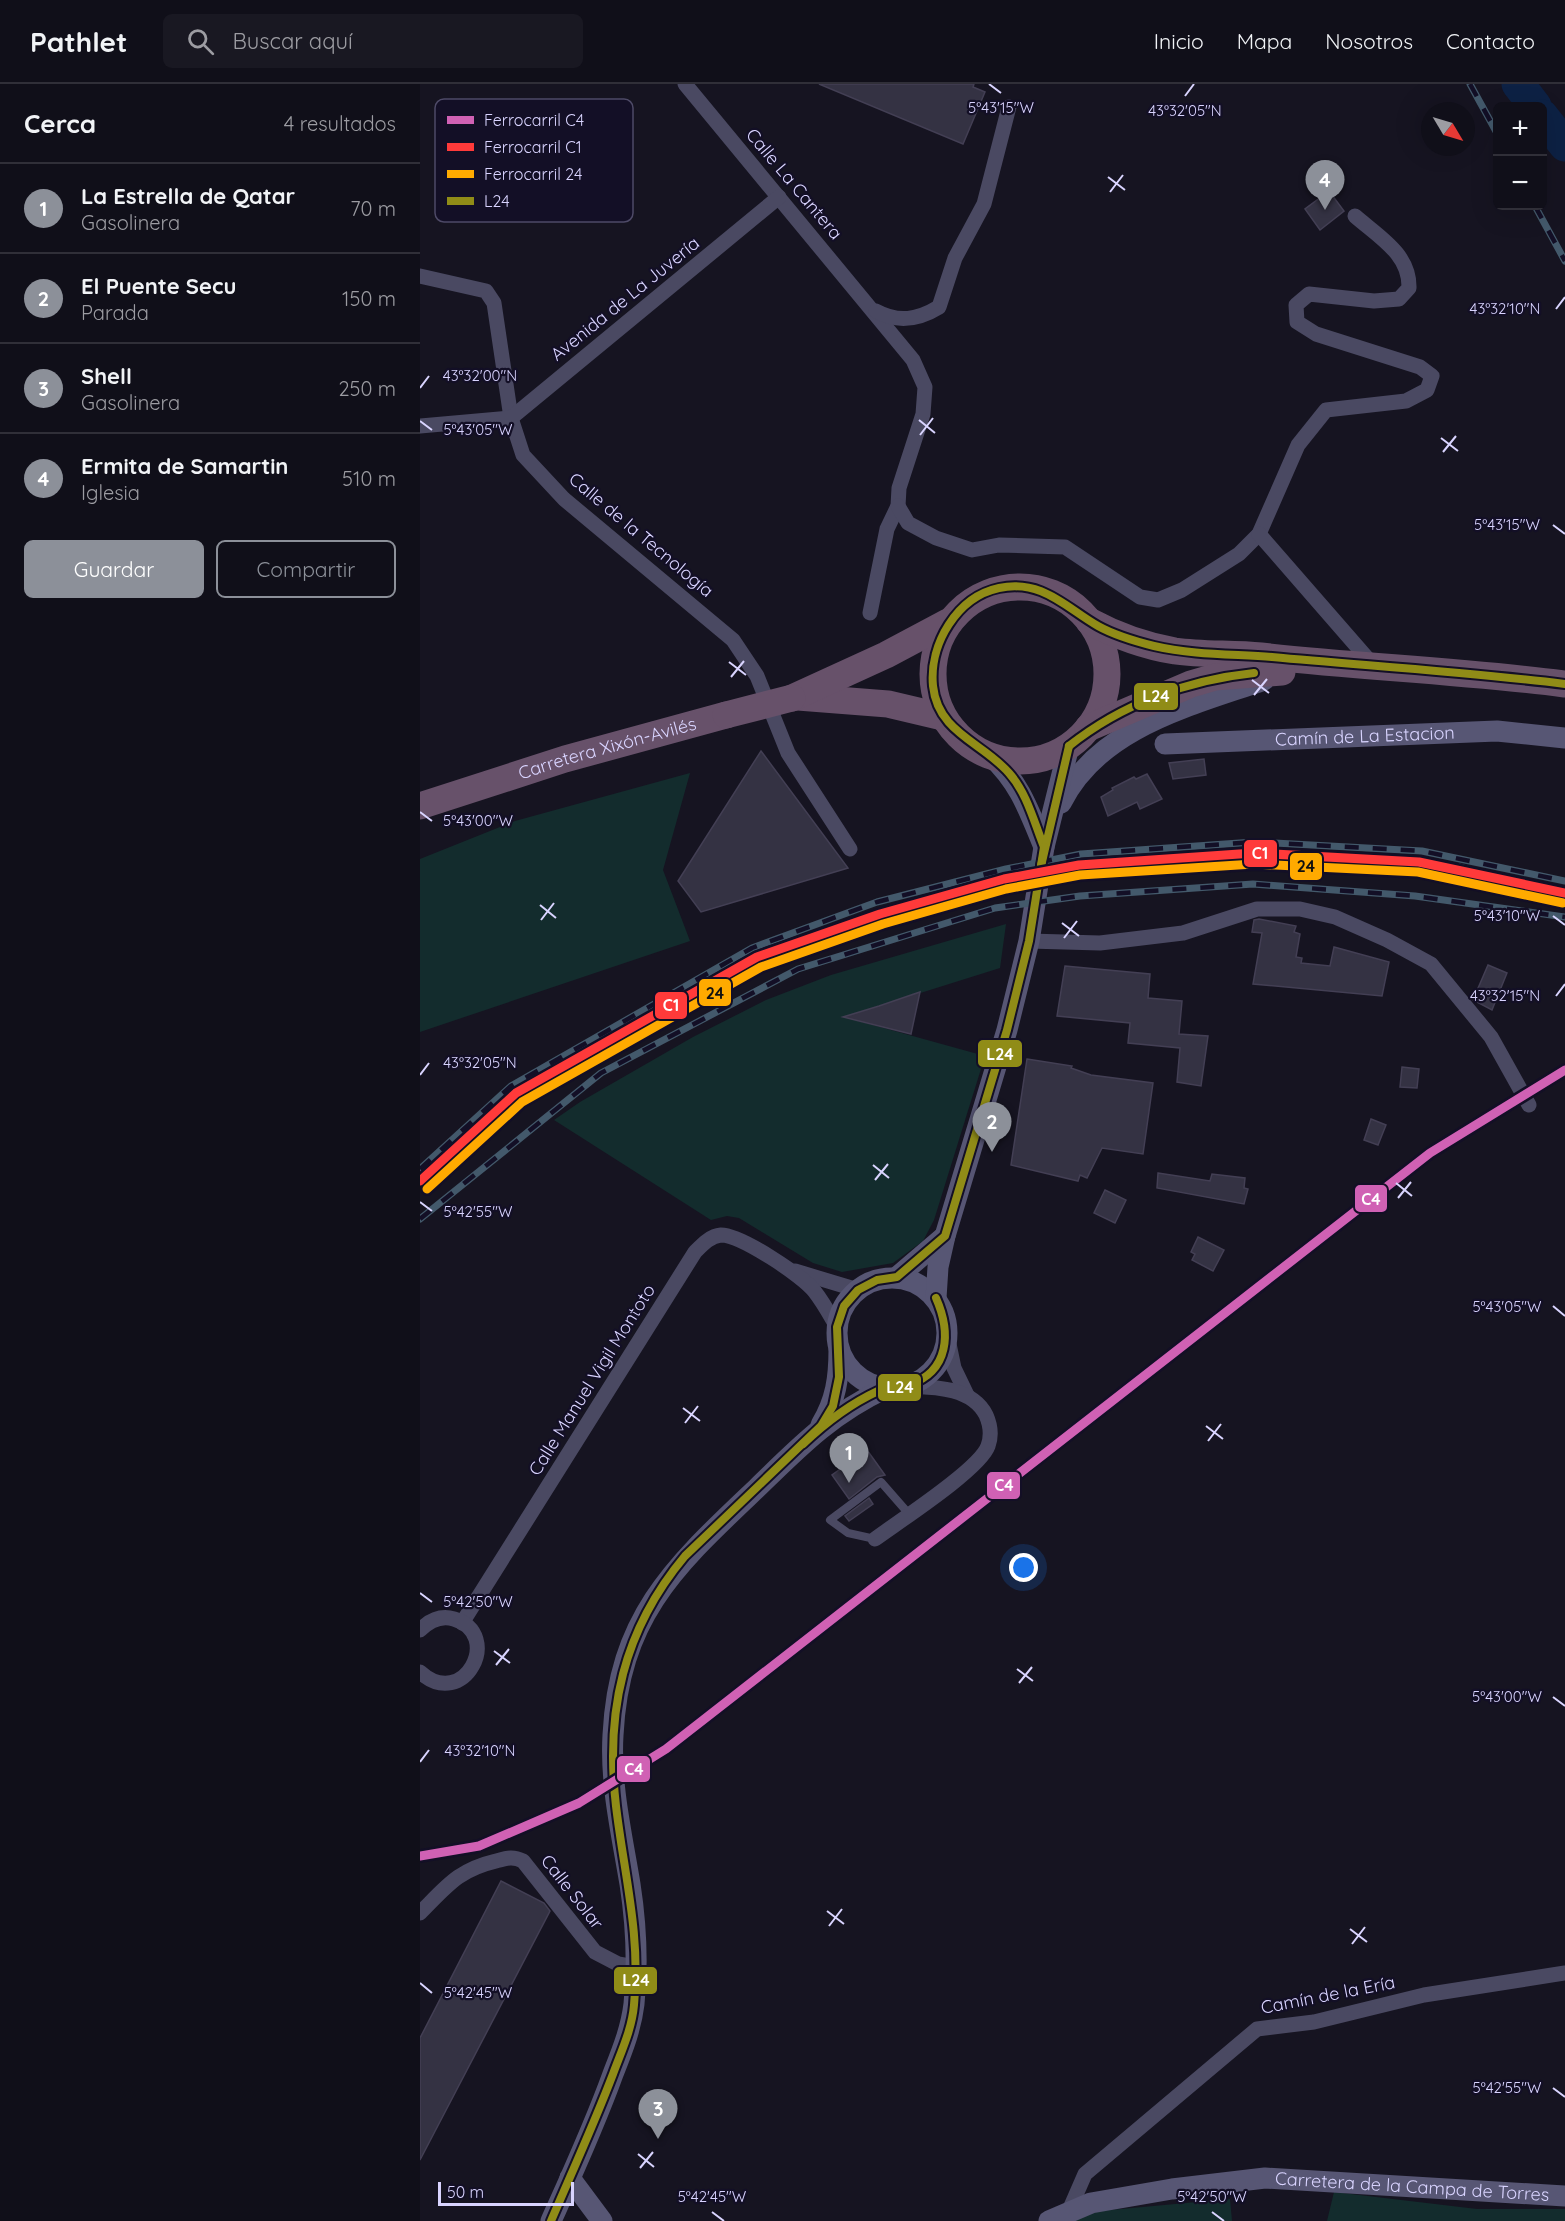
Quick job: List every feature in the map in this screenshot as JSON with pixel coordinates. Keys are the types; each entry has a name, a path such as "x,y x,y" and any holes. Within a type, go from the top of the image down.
{"highway":[{"path":"1376,668 1289,671 1207,680 1079,737 1044,759 1014,760 991,756 966,743 943,717 933,687 936,652 948,622 968,601 998,588 1030,586 1060,596 1089,621 1111,633 1175,651 1246,654 1376,668 1470,672 1565,684"},
{"path":"1079,737 1101,707 1107,680 1104,648 1089,621"},
{"name":"Carretera Xixón-Avilés","path":"420,806 565,759 795,697 886,655 948,622"},
{"name":"Carretera Xixón-Avilés","path":"795,697 888,704 943,717"}],"street":[{"name":"Calle La Cantera","path":"685,84 873,309 913,360 925,387 923,414 899,488 898,506 887,529 870,613"},
{"path":"873,309 889,318 911,320 939,307 955,258 984,204 1009,107"},
{"name":"Avenida de La Juvería","path":"511,418 779,197"},
{"path":"898,506 908,523 936,538 972,550 999,545 1065,547 1140,597 1158,600 1182,590 1239,554 1259,534 1298,445 1326,410 1406,401 1427,390 1432,376 1420,367 1316,334 1297,322 1296,305 1309,294 1374,301 1399,299 1409,288 1410,273 1404,259 1355,216"},
{"name":"Calle de la Tecnología","path":"420,276 486,291 494,303 511,418 523,455 564,499 725,631 757,676 788,753 850,849"},
{"path":"420,426 511,418"},
{"path":"1259,534 1376,668"},
{"path":"1049,825 1070,785 1102,752 1137,728 1196,701 1289,671"},
{"name":"Camín de La Estacion","path":"1165,744 1497,731 1565,738"},
{"path":"936,1298 938,1267 945,1236 1004,1041 1029,941 1049,825 1079,737"},
{"path":"991,756 1010,773 1024,797 1044,847"},
{"path":"1029,941 1100,943 1183,933 1257,909 1300,909 1335,917 1387,940 1431,964 1491,1036 1528,1105"},
{"name":"Calle Manuel Vigil Montoto","path":"462,1623 695,1252 706,1241 719,1235 734,1237 792,1271 814,1291 837,1327"},
{"path":"897,1277 945,1236"},
{"name":"Calle Manuel Vigil Montoto","path":"792,1271 858,1290"},
{"path":"821,1426 833,1406 839,1377 837,1327 844,1306 858,1290 877,1280 897,1277 919,1284 936,1298 946,1318 954,1368 967,1395"},
{"path":"908,1386 927,1376 941,1360 948,1339"},
{"path":"839,1348 849,1368 866,1382 886,1388"},
{"path":"554,2220 631,2026 636,1967 630,1887 616,1806 613,1736 618,1688 624,1664 642,1618 660,1589 686,1556 821,1426 860,1401 886,1388 908,1386 950,1390 967,1395 983,1408 991,1425 988,1447 975,1465 875,1539"},
{"path":"420,1630 430,1622 441,1618 462,1623 470,1630 478,1648 473,1668 457,1681 447,1683 428,1678 420,1672"},
{"name":"Calle Solar","path":"420,1913 456,1877 473,1866 514,1856 523,1860 595,1952 618,1964 636,1967"},
{"name":"Camín de la Ería","path":"1058,2217 1085,2174 1257,2030 1314,2022 1424,1995 1565,1972"},
{"path":"570,2178 602,2221"},
{"name":"Carretera de la Campa de Torres","path":"1058,2217 1103,2201 1265,2178 1565,2196"}],"lane":[{"path":"875,1539 848,1533 830,1520 881,1482 909,1514"}],"green space":[{"path":"690,773 663,870 690,941 420,1032 420,859 515,821"},
{"path":"1006,924 1000,968 844,1017 985,1056 934,1220 923,1241 893,1263 842,1272 813,1263 739,1218 727,1216 711,1220 554,1120 580,1102 693,1037 766,1000 831,975"},
{"path":"1334,2192 1477,2209 1565,2209 1565,2221 1327,2221"},
{"path":"1230,2199 1232,2221 1070,2221 1099,2211"}],"building":[{"path":"819,84 974,84 973,87 985,92 963,144"},
{"path":"1329,191 1344,211 1320,230 1305,209"},
{"path":"761,751 848,868 701,912 678,881"},
{"path":"1204,759 1206,775 1173,779 1169,763"},
{"path":"1147,774 1162,799 1140,809 1137,802 1108,816 1101,797 1113,790 1112,788 1134,777 1136,779"},
{"path":"1254,920 1296,926 1294,932 1300,934 1296,957 1302,958 1301,963 1330,966 1334,947 1389,962 1382,996 1253,984 1262,933 1252,932"},
{"path":"1488,965 1507,973 1492,1010 1473,1000"},
{"path":"1065,966 1150,974 1148,998 1182,1001 1179,1034 1208,1036 1201,1086 1177,1082 1180,1048 1128,1043 1130,1023 1057,1016"},
{"path":"920,992 911,1034 843,1017 879,1006"},
{"path":"1027,1059 1072,1066 1071,1068 1091,1075 1153,1083 1143,1154 1102,1148 1087,1178 1080,1175 1078,1181 1011,1165"},
{"path":"1402,1067 1419,1069 1417,1088 1400,1087"},
{"path":"1371,1119 1386,1125 1378,1145 1364,1140"},
{"path":"1158,1173 1210,1181 1212,1174 1245,1178 1244,1188 1248,1189 1244,1204 1157,1188"},
{"path":"1105,1190 1126,1200 1115,1223 1094,1213"},
{"path":"1198,1237 1224,1250 1213,1271 1192,1260 1195,1254 1191,1252"},
{"path":"867,1450 885,1475 877,1477 849,1499 832,1475"},
{"path":"869,1498 873,1504 849,1521 845,1516"},
{"path":"501,1881 544,1903 550,1911 420,2160 420,2038"}],"waterway":[{"path":"1518,84 1532,102"},
{"path":"1547,122 1565,145"}],"railway":[{"path":"1470,84 1493,126"},
{"path":"1537,210 1565,261"},
{"path":"420,1169 511,1086 752,948 877,902 1006,869 1081,854 1254,842 1422,851 1565,881"},
{"path":"1460,867 1507,881"},
{"path":"420,1219 601,1073 798,969 995,908 1080,896 1253,884 1415,896 1565,917"}],"rail line":[{"name":"C1","path":"420,1181 516,1093 757,957 880,914 1004,879 1079,865 1254,853 1419,862 1565,893"},
{"name":"24","path":"427,1189 522,1102 761,967 883,924 1006,889 1080,875 1254,864 1418,872 1563,903"},
{"name":"C4","path":"420,1856 479,1846 579,1803 666,1749 1430,1153 1565,1070"}],"transit line":[{"name":"L24","path":"1044,847 1021,789 998,762 952,726 943,715 933,686 936,654 949,625 970,601 999,588 1014,586 1041,591 1112,633 1169,649 1565,684"},
{"name":"L24","path":"1069,746 1111,718 1156,696 1204,681 1254,673"},
{"name":"L24","path":"1041,866 1069,746"},
{"name":"L24","path":"551,2221 606,2093 633,2014 636,1979 633,1929 613,1771 613,1738 617,1705 623,1674 633,1643 664,1584 685,1556 821,1426 833,1406 839,1377 837,1327 844,1306 858,1290 877,1280 897,1277 945,1236 1007,1030 1029,941 1044,847"},
{"name":"L24","path":"803,1444 829,1421 868,1396 882,1390 909,1385 923,1379 933,1370 940,1360 945,1337 944,1324 936,1298"}],"place":[{"name":"Ermita de Samartin","path":"1325,210"},
{"name":"El Puente Secu","path":"992,1152"},
{"name":"La Estrella de Qatar","path":"849,1483"},
{"name":"Shell","path":"658,2139"}]}
